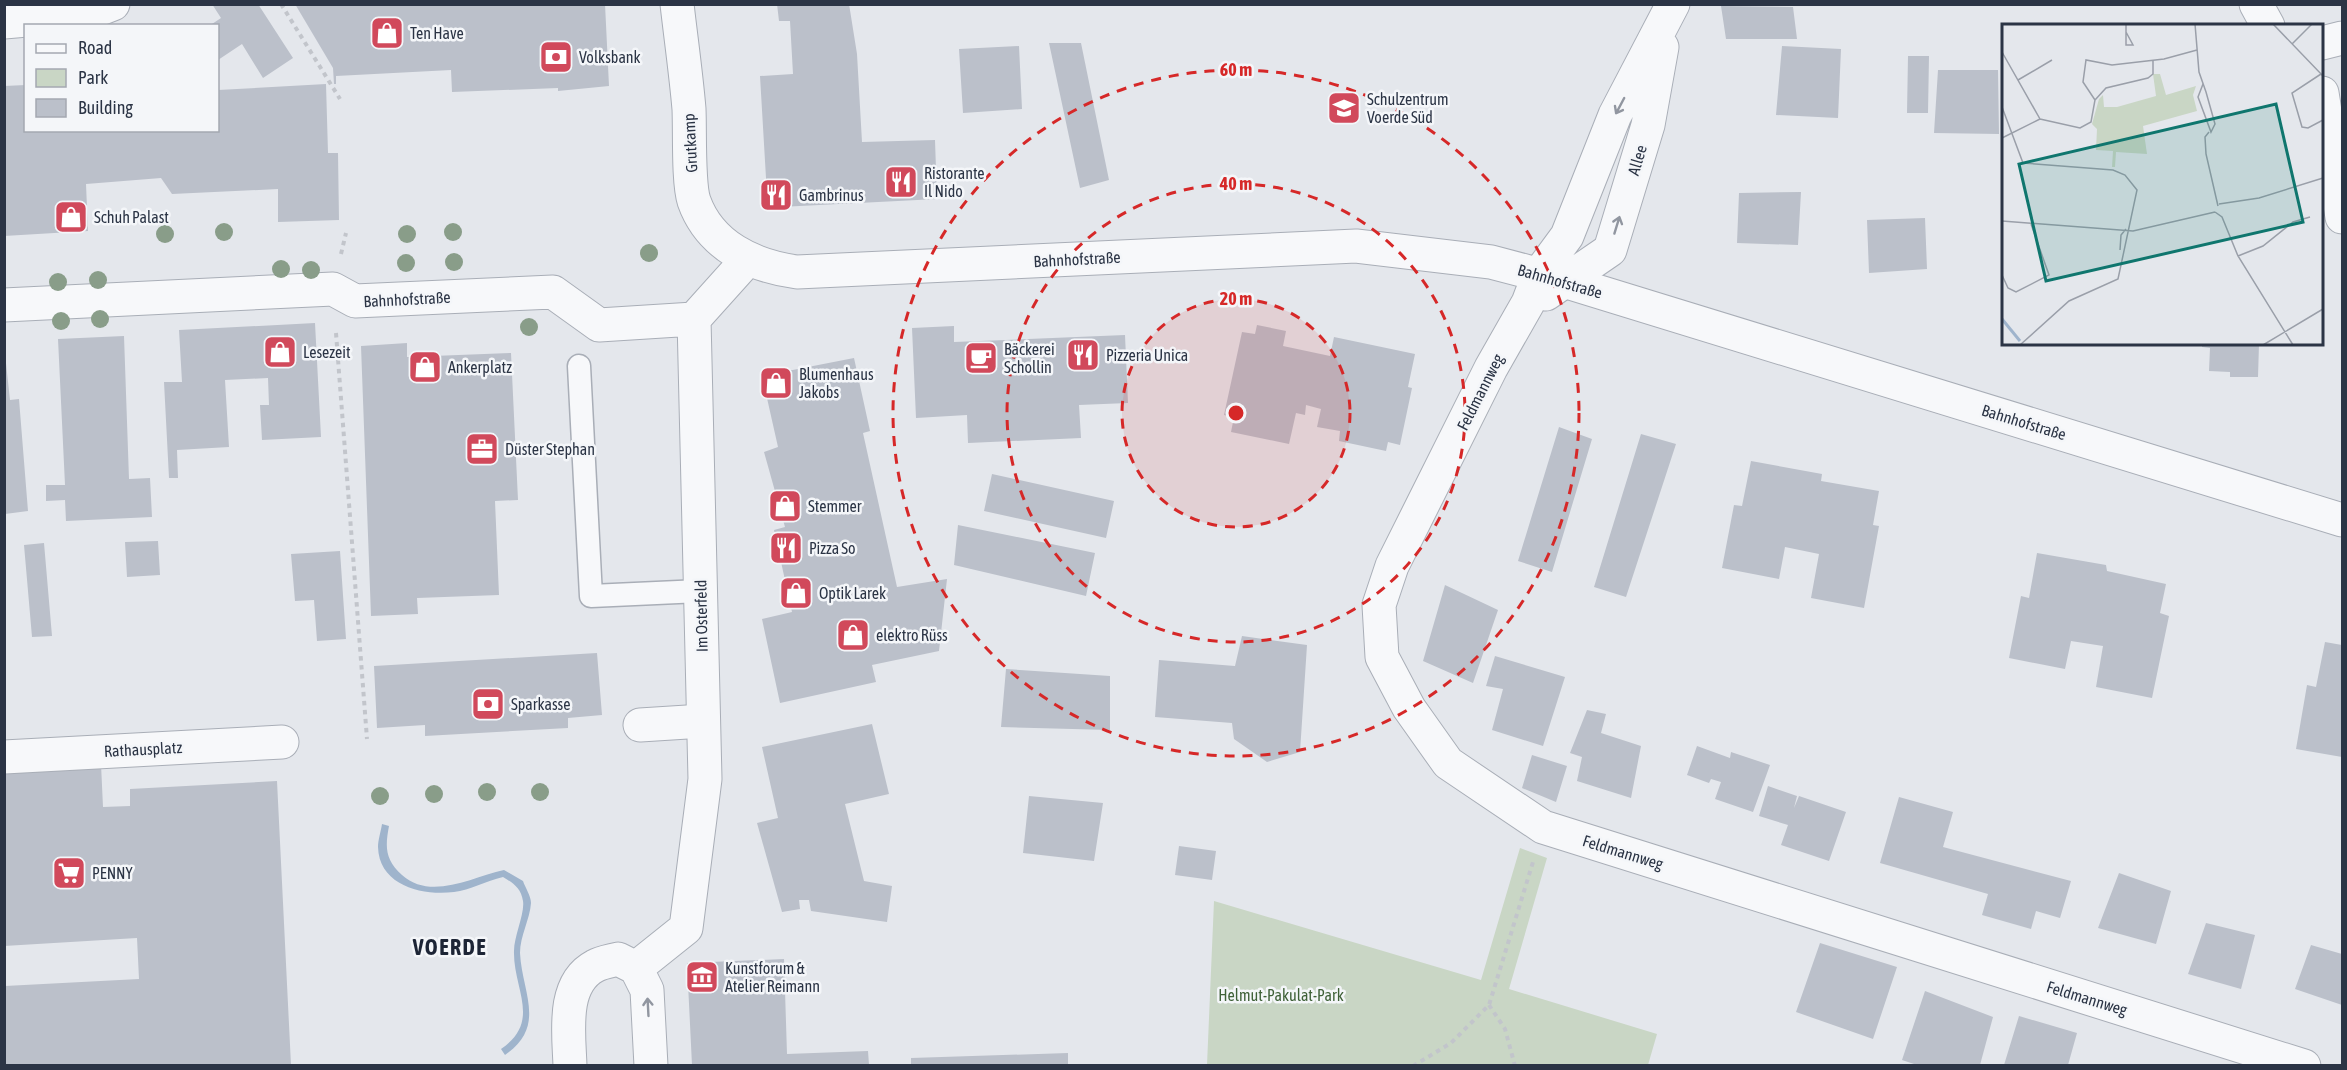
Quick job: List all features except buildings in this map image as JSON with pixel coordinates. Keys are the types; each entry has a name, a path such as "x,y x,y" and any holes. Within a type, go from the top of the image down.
{"street":[{"path":"4,22 85,15 113,4"},
{"name":"Grutkamp","path":"677,4 688,107 693,199 705,222 717,236 747,260"},
{"path":"2256,4 2267,24"},
{"name":"Allee","path":"1545,286 1615,115 1670,11"},
{"name":"Allee","path":"1545,286 1610,250 1648,125 1670,11"},
{"path":"2323,44 2343,38"},
{"path":"2323,99 2343,217"},
{"name":"Bahnhofstraße","path":"747,260 774,269 797,272 1356,246 1491,262 1545,286 2343,520"},
{"path":"694,319 747,260"},
{"name":"Feldmannweg","path":"1545,286 1491,368 1392,566 1379,605 1382,657 1409,708 1448,763 1544,827 2304,1065"},
{"name":"Bahnhofstraße","path":"4,305 333,289 355,301 553,292 598,326 694,319"},
{"name":"Im Osterfeld","path":"636,968 686,928 705,778 694,319"},
{"path":"640,725 704,721"},
{"name":"Rathausplatz","path":"4,757 282,742"},
{"path":"570,1065 568,1018 576,983 594,966 618,959 636,968 647,990 651,1065"}],"lane":[{"path":"579,366 591,596 700,591"}],"path":[{"path":"281,4 340,99"},
{"path":"333,289 367,739"},
{"path":"1413,1065 1451,1044 1489,1005 1544,827"},
{"path":"1489,1005 1505,1029 1515,1065"}],"green space":[{"name":"Helmut-Pakulat-Park","path":"1520,848 1547,858 1509,989 1657,1034 1648,1065 1207,1065 1214,901 1481,980"}],"water":[{"path":"382,824 389,826 387,847 392,864 413,883 439,887 504,870 523,881 531,903 520,953 529,1021 518,1044 505,1055 501,1049 513,1038 520,1027 523,1016 514,951 523,906 518,889 503,877 454,892 429,892 405,886 386,871 380,860 378,841"}],"place":[{"name":"Ten Have","path":"387,33"},
{"name":"Volksbank","path":"556,57"},
{"name":"Schulzentrum Voerde Süd","path":"1344,108"},
{"name":"Ristorante Il Nido","path":"901,182"},
{"name":"Gambrinus","path":"776,195"},
{"name":"Schuh Palast","path":"71,217"},
{"name":"Lesezeit","path":"280,352"},
{"name":"Pizzeria Unica","path":"1083,355"},
{"name":"Bäckerei Schollin","path":"981,358"},
{"name":"Ankerplatz","path":"425,367"},
{"name":"Blumenhaus Jakobs","path":"776,383"},
{"name":"Düster Stephan","path":"482,449"},
{"name":"Stemmer","path":"785,506"},
{"name":"Pizza So","path":"786,548"},
{"name":"Optik Larek","path":"796,593"},
{"name":"elektro Rüss","path":"853,635"},
{"name":"Sparkasse","path":"488,704"},
{"name":"PENNY","path":"69,873"},
{"name":"Kunstforum & Atelier Reimann","path":"702,977"}],"district":[{"name":"VOERDE","path":"450,947"}]}
